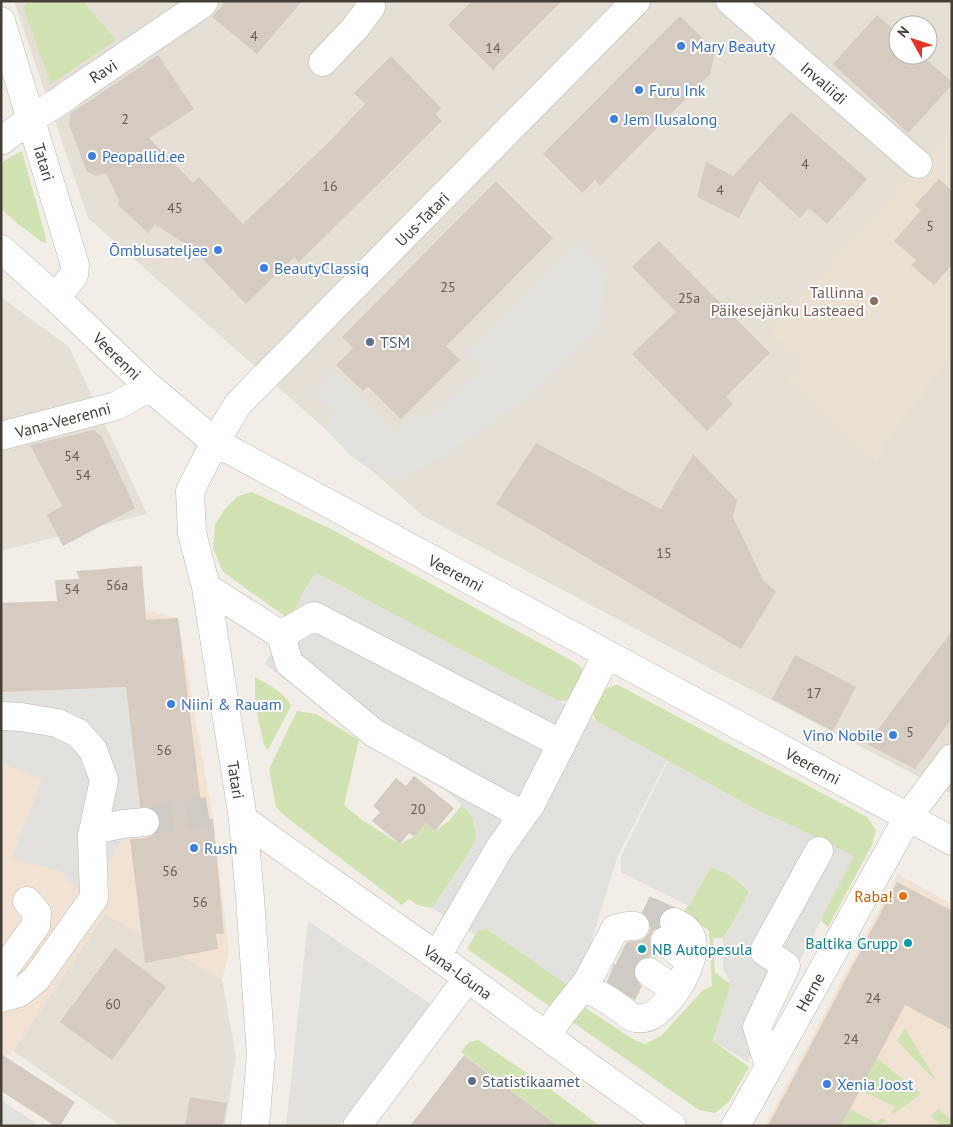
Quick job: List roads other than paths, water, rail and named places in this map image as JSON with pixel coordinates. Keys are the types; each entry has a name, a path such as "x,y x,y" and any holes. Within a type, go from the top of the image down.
{"street":[{"name":"Ravi","path":"1,141 201,5 204,1"},
{"path":"323,62 355,28 371,7 369,1"},
{"name":"Uus-Tatari","path":"215,442 238,404 636,1"},
{"name":"Invaliidi","path":"730,1 918,164"},
{"name":"Tatari","path":"1,22 75,265 74,275 56,298"},
{"name":"Veerenni","path":"1,249 56,298 149,387 215,442 952,840"},
{"name":"Vana-Veerenni","path":"1,436 116,406 149,387"},
{"name":"Tatari","path":"215,442 190,491 192,533 206,587 243,819 261,1055 254,1126"},
{"path":"206,587 281,635 289,663 374,732 523,815"},
{"path":"281,635 314,616 562,744"},
{"path":"437,956 498,849 530,806 607,654"},
{"path":"1,716 57,723 78,733 93,750 104,780 92,836 94,898 36,979 7,988"},
{"name":"Herne","path":"735,1126 908,817 952,758"},
{"name":"Vana-Lõuna","path":"243,819 672,1126"},
{"path":"93,830 145,822"},
{"path":"769,1066 757,1028 786,966 764,951 819,851"},
{"path":"7,988 36,925 37,913 27,901"},
{"path":"632,921 600,973 592,990 634,1018 646,1018 660,1010 674,993 689,965 692,956 692,939 686,928 669,932"},
{"path":"546,1036 559,1017 600,973"},
{"path":"357,1126 467,978"},
{"path":"655,1013 654,1004 648,994 645,980 664,982 674,993"}],"tunnel":[{"path":"145,822 208,811"},
{"path":"644,909 674,922"},
{"path":"619,958 649,972"},
{"path":"609,977 641,989"}],"place":[{"name":"Mary Beauty","path":"681,46"},
{"name":"Furu Ink","path":"639,90"},
{"name":"Jem Ilusalong","path":"614,119"},
{"name":"Peopallid.ee","path":"92,156"},
{"name":"Õmblusateljee","path":"218,250"},
{"name":"BeautyClassiq","path":"264,268"},
{"name":"Tallinna Päikesejänku Lasteaed","path":"874,301"},
{"name":"TSM","path":"370,342"},
{"name":"Niini & Rauam","path":"171,704"},
{"name":"Vino Nobile","path":"893,735"},
{"name":"Rush","path":"194,848"},
{"name":"Raba!","path":"903,896"},
{"name":"Baltika Grupp","path":"908,943"},
{"name":"NB Autopesula","path":"642,949"},
{"name":"Statistikaamet","path":"472,1081"},
{"name":"Xenia Joost","path":"827,1084"}]}
